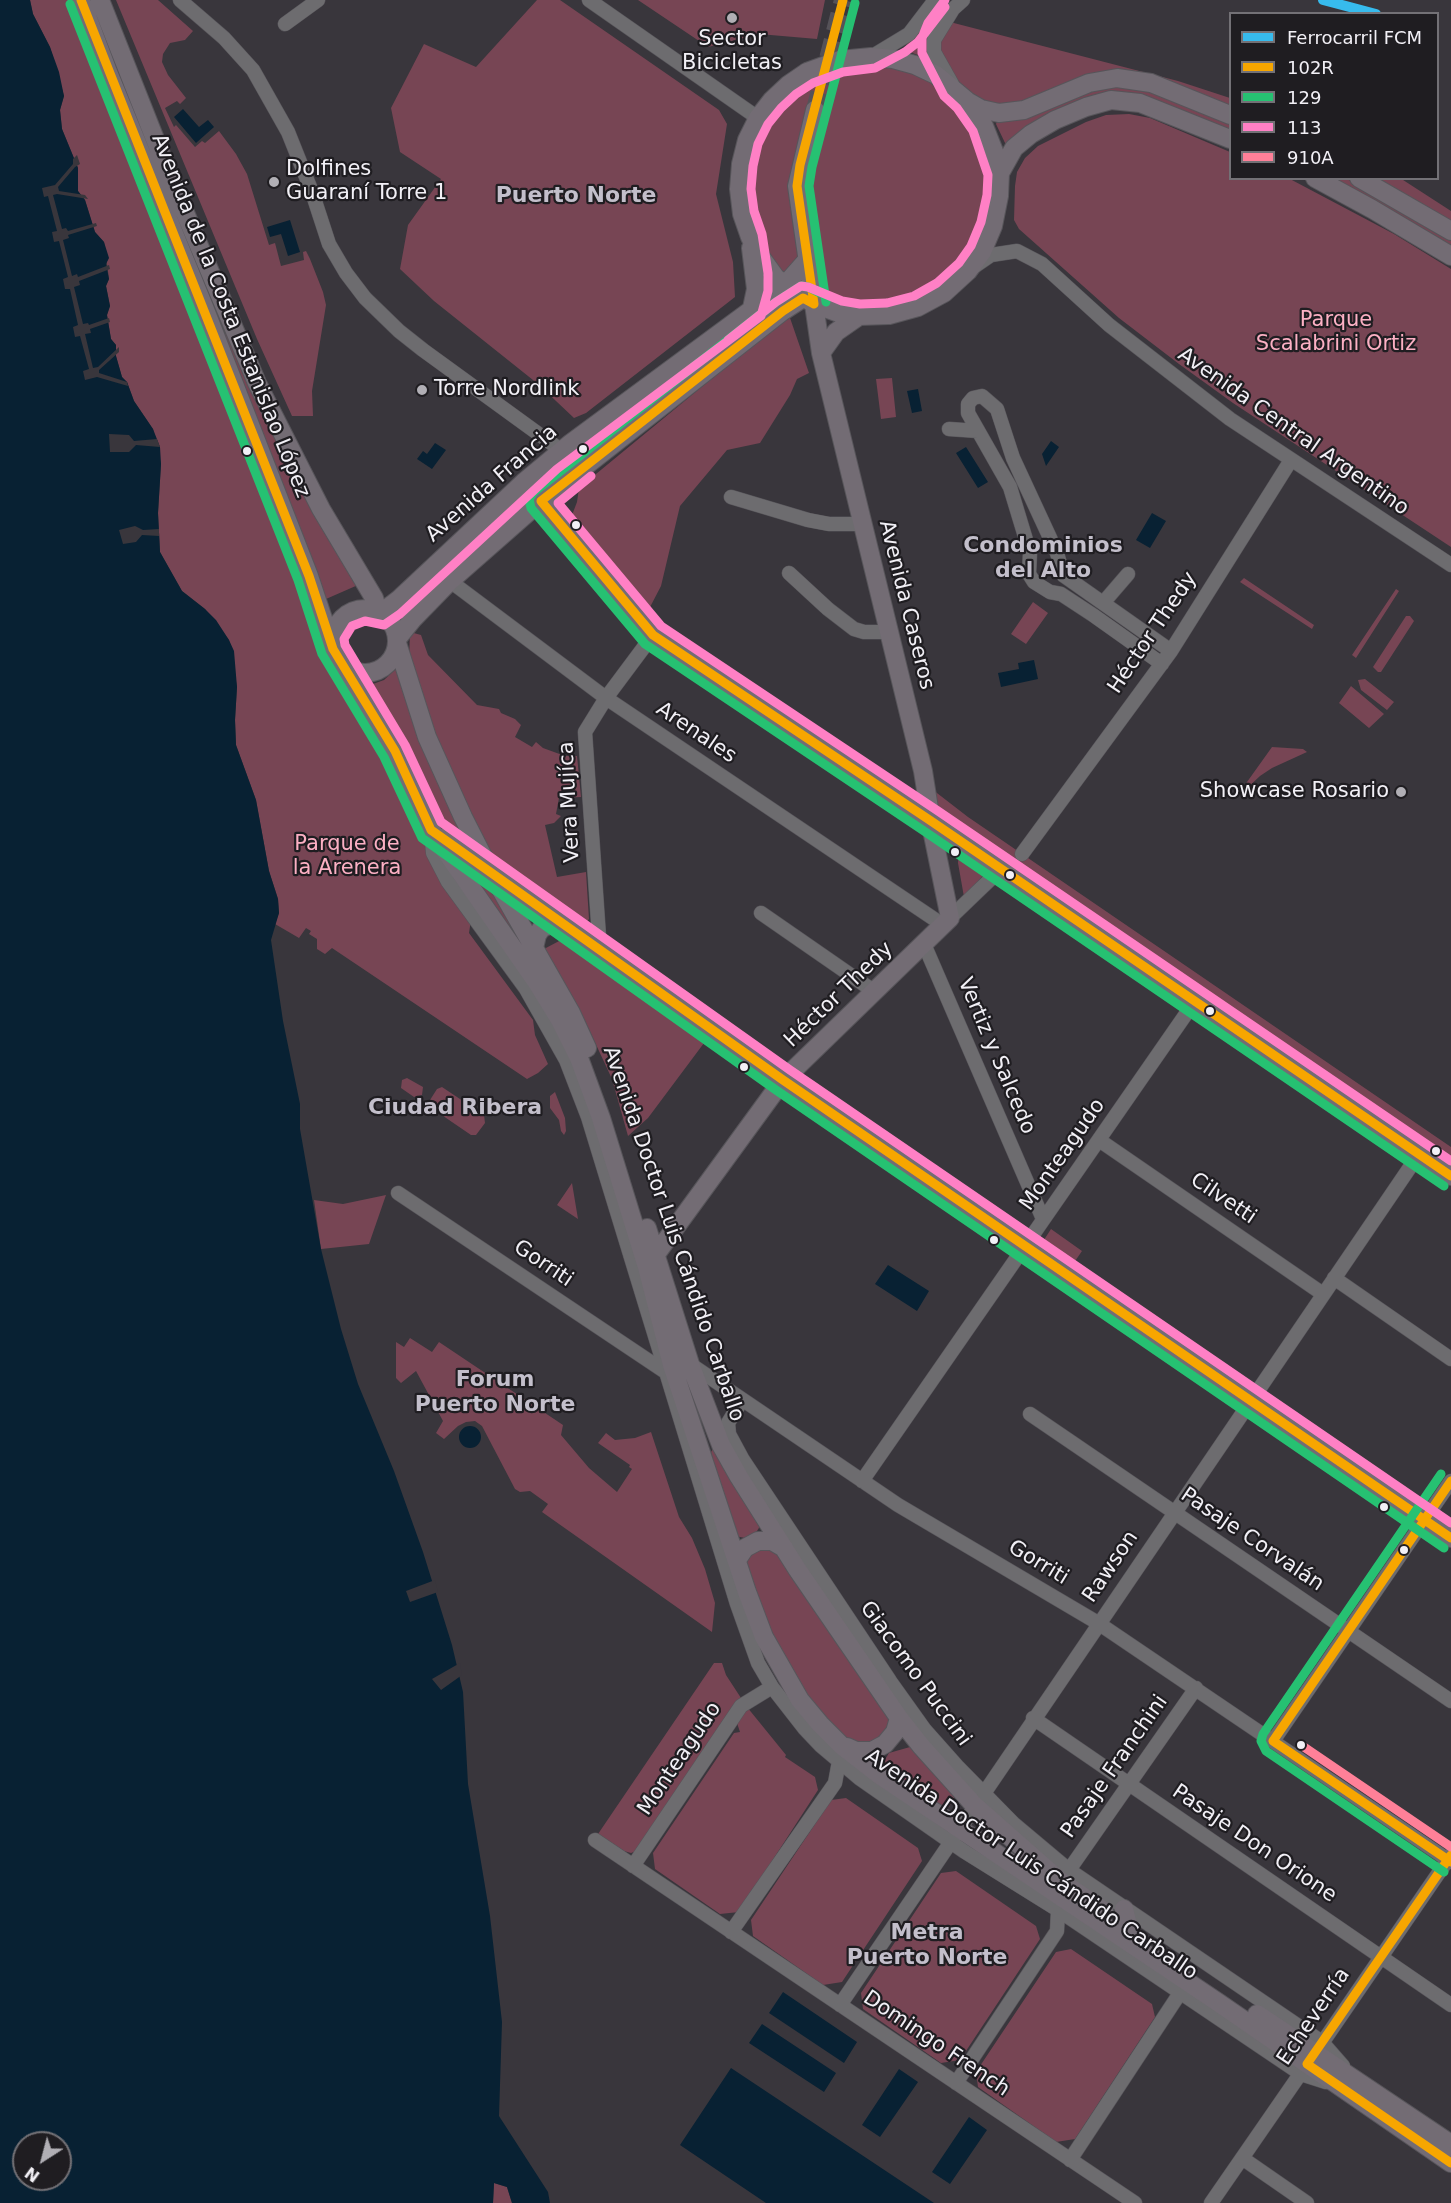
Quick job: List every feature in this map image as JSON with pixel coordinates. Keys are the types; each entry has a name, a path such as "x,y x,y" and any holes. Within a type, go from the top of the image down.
{"main road":[{"name":"Avenida de la Costa Estanislao López","path":"81,0 309,576 335,654"},
{"name":"Avenida de la Costa Estanislao López","path":"100,0 171,182 257,383 321,508 374,598 379,612"},
{"path":"960,94 984,126 1000,173 999,196 993,226 982,252 968,271 944,293 918,308 889,315 859,316 839,313 809,301 785,285 758,253 750,237 742,214 739,189 741,164 747,140 758,118 772,100 807,72 840,60 871,57 893,59 915,65 936,75 981,109 999,113 1024,110 1089,83 1117,78 1151,83 1229,115"},
{"path":"1000,173 1014,148 1031,134 1055,120 1086,107 1111,100 1140,103 1229,139"},
{"name":"Avenida Caseros","path":"815,110 797,186 807,260 809,301 922,771 947,921"},
{"path":"1319,180 1451,256"},
{"path":"1362,180 1451,231"},
{"path":"750,237 756,274 756,290 752,309"},
{"name":"Avenida Francia","path":"379,612 398,600 435,563 556,455 785,285 807,260"},
{"path":"397,641 395,629 389,620 379,612 360,610 344,616 336,626 332,637 335,654 345,668 356,673 367,674 378,671 388,664 397,641 413,619 450,582 541,501 783,311 809,301"},
{"path":"821,353 836,332 859,316"},
{"path":"556,455 544,470 547,480 554,483 567,480"},
{"path":"524,482 653,634 931,826 1001,869 1451,1176"},
{"name":"Avenida Doctor Luis Cándido Carballo","path":"397,641 427,737 492,874 571,1013 589,1053 672,1365 737,1560 742,1598 800,1700 841,1754 878,1774 954,1835 1050,1890 1219,2003 1311,2058"},
{"name":"Avenida Doctor Luis Cándido Carballo","path":"335,654 395,751 431,830 536,981 560,1020 601,1118 646,1267 690,1364 721,1444 739,1478 899,1718 923,1738 978,1799 1059,1880 1311,2058 1451,2144"},
{"path":"431,830 783,1080 1451,1538"},
{"name":"Héctor Thedy","path":"646,1267 783,1080 947,921"},
{"path":"534,948 541,929 560,923"},
{"path":"737,1560 745,1548 758,1541 772,1541 784,1548"},
{"path":"775,1691 800,1700"},
{"path":"841,1754 872,1751 885,1744 895,1732 899,1718"},
{"path":"1050,1890 1058,1910"},
{"path":"1124,1909 1129,1929"},
{"path":"1219,2003 1227,2024"},
{"name":"Avenida Doctor Luis Cándido Carballo","path":"1346,2081 1451,2163"}],"street":[{"path":"180,0 224,38 253,70 288,132 312,192 329,244 346,273 365,298 399,331 556,455"},
{"path":"285,24 318,0"},
{"path":"590,0 758,118"},
{"path":"871,57 909,34 935,0"},
{"path":"960,94 934,52 934,40 952,9 963,0"},
{"name":"Avenida Central Argentino","path":"968,271 991,255 1003,252 1017,251 1036,260 1109,325 1230,419 1451,564"},
{"path":"1162,664 1061,594 1039,587 1029,574 1030,553 1010,487 968,413 968,404 973,398 982,396 997,409 1013,458 1056,553 1062,575 1171,651"},
{"path":"949,429 978,431"},
{"name":"Héctor Thedy","path":"1022,854 1171,651 1290,460"},
{"path":"731,497 808,520 829,524 863,524"},
{"name":"Arenales","path":"435,563 450,582 606,698 947,921"},
{"path":"789,573 828,609 854,629 864,632 889,632"},
{"path":"1103,603 1128,574"},
{"path":"1061,594 1059,588 1062,583 1068,581"},
{"name":"Vera Mujíca","path":"600,951 585,732 606,698 653,634"},
{"name":"Héctor Thedy","path":"947,921 1001,869"},
{"path":"761,913 875,992"},
{"name":"Vertiz y Salcedo","path":"924,944 1043,1219"},
{"name":"Monteagudo","path":"862,1481 1194,1001"},
{"name":"Cilvetti","path":"1099,1140 1323,1294"},
{"name":"Rawson","path":"840,2005 1033,1718 1419,1154"},
{"name":"Gorriti","path":"398,1193 664,1371"},
{"name":"Avenida Doctor Luis Cándido Carballo","path":"646,1267 664,1371 742,1598 758,1663 775,1691 804,1728 841,1754"},
{"path":"1334,1278 1451,1359"},
{"name":"Gorriti","path":"690,1364 898,1505 1098,1623 1450,1859"},
{"name":"Giacomo Puccini","path":"742,1400 728,1423 729,1434 923,1738"},
{"name":"Pasaje Corvalán","path":"1030,1414 1451,1701"},
{"path":"1273,1741 1451,1481"},
{"name":"Pasaje Franchini","path":"1070,1870 1196,1688"},
{"name":"Monteagudo","path":"633,1866 741,1706 775,1691"},
{"name":"Pasaje Don Orione","path":"1033,1718 1451,2005"},
{"path":"731,1932 835,1783 841,1754"},
{"path":"978,1799 1013,1822 1070,1870 1124,1909 1311,2058"},
{"name":"Avenida Doctor Luis Cándido Carballo","path":"954,1835 1058,1910 1227,2024 1311,2058 1346,2081"},
{"name":"Domingo French","path":"595,1840 1135,2203"},
{"name":"Echeverría","path":"1210,2203 1450,1859"},
{"path":"956,2083 1058,1931 1058,1910"},
{"path":"1070,2160 1180,1993"},
{"path":"1242,2158 1307,2203"}],"green space":[{"name":"Parque de la Arenera","path":"30,0 73,0 102,82 159,215 309,599 323,661 370,728 397,775 438,871 471,920 469,933 533,1020 535,1035 548,1064 527,1079 332,948 325,954 317,949 317,939 309,934 311,931 306,928 299,938 275,924 279,913 278,899 269,871 256,800 236,745 237,687 229,640 205,609 182,591 160,552 158,513 161,464 153,429 134,401 127,382 122,377 116,356 116,345 111,339 107,315 110,306 106,286 109,279 104,242 95,232 85,200 78,191 78,168 62,129 60,110 64,96 50,47 33,14"},
{"path":"116,0 158,0 193,31 185,40 170,43 163,54 162,62 168,75 186,98 180,104 177,101 165,108 174,127 176,125 195,147 202,141 205,143 219,131 247,174 269,245 275,243 281,266 304,260 303,252 306,251 310,259 326,305 312,391 313,416 292,416 257,339"},
{"path":"537,0 560,0 719,110 727,124 716,194 733,262 735,297 586,413 574,418 538,384 434,301 400,269 408,225 441,179 400,152 391,108 424,44 476,67"},
{"path":"638,0 825,0 817,39 759,34 708,47"},
{"path":"937,7 944,10 932,34 930,55 926,58 907,51 906,45"},
{"path":"950,22 1178,81 1229,98 1229,107 1152,77 1043,96 1000,107 983,103 959,85 941,51 941,41"},
{"path":"869,61 893,64 917,71 939,83 958,98 973,117 985,139 992,163 995,187 992,211 985,235 973,257 958,276 939,291 917,303 893,310 869,313 845,310 821,303 799,291 780,276 765,257 753,235 746,211 743,187 746,163 753,139 765,117 780,98 799,83 821,71 845,64"},
{"path":"1119,86 1151,91 1229,123 1229,131 1140,97 1006,145 996,124 997,121 1091,90"},
{"name":"Parque Scalabrini Ortiz","path":"1129,114 1150,118 1229,152 1229,180 1292,180 1394,234 1451,269 1451,547 1233,403 1179,364 1119,318 1019,229 1014,220 1015,186 1017,172 1025,158 1038,146 1086,122 1106,115"},
{"path":"1332,180 1349,180 1416,217 1451,239 1451,248"},
{"path":"1379,180 1403,180 1451,211 1451,224"},
{"path":"781,297 784,301 691,371 559,478 552,473 553,468 669,376"},
{"path":"789,315 809,373 797,379 790,395 760,443 727,450 680,506 661,586 648,611 569,523 577,502 579,488"},
{"path":"227,333 358,585 326,599 223,334"},
{"path":"892,378 896,417 881,419 876,379"},
{"path":"525,495 530,502 452,572 446,566 518,497"},
{"path":"1244,578 1314,625 1312,629 1240,582"},
{"path":"430,579 437,585 403,619 395,610"},
{"path":"1396,589 1399,591 1356,658 1352,655"},
{"path":"1033,602 1048,613 1026,644 1011,634"},
{"path":"1406,616 1410,616 1414,621 1381,672 1378,672 1373,667"},
{"path":"410,632 421,635 428,655 477,705 499,709 501,713 515,719 521,725 515,737 532,747 536,742 543,748 565,756 577,756 581,797 559,798 556,814 561,816 554,823 545,825 557,877 586,872 589,919 585,924 579,925 493,861 430,730 409,660"},
{"path":"398,667 471,847 446,830 407,746 392,730 361,684 373,684 384,680"},
{"path":"1365,679 1394,702 1387,710 1361,690 1358,680"},
{"path":"1351,686 1384,714 1369,728 1339,703"},
{"path":"1272,747 1303,749 1307,752 1272,768 1244,791 1242,789"},
{"path":"924,783 968,817 1451,1147 1451,1176 931,821"},
{"path":"959,849 987,871 964,897 958,863"},
{"path":"465,863 491,881 567,1014 462,868"},
{"path":"561,940 704,1043 648,1118 628,1136 612,1079 586,1023 544,949"},
{"path":"407,1078 423,1087 422,1095 414,1097 401,1088 402,1080"},
{"path":"442,1087 484,1115 485,1123 476,1135 471,1135 430,1107 430,1100 437,1089"},
{"path":"555,1092 565,1118 564,1135 559,1120 550,1108 550,1096"},
{"path":"572,1183 578,1219 557,1205"},
{"path":"386,1195 369,1244 321,1249 314,1200 343,1204"},
{"path":"1051,1229 1082,1251 1071,1267 1040,1246"},
{"path":"410,1338 432,1352 439,1342 563,1425 561,1435 589,1468 617,1492 632,1469 630,1465 598,1443 606,1433 615,1440 635,1438 651,1432 679,1517 692,1538 705,1569 715,1603 712,1632 542,1512 548,1504 530,1491 520,1492 515,1489 482,1426 475,1421 466,1422 444,1439 436,1433 443,1421 416,1371 401,1383 396,1378 396,1342 404,1347"},
{"path":"713,1449 762,1523 751,1536 745,1538 735,1536 713,1460 711,1452"},
{"path":"754,1548 777,1551 891,1716 891,1729 868,1745 848,1740 819,1716 780,1659 745,1564"},
{"path":"714,1663 722,1663 726,1675 741,1698 639,1850 631,1853 624,1851 598,1834"},
{"path":"747,1707 786,1755 785,1757 815,1777 818,1790 739,1912 720,1914 655,1869 653,1853 734,1733 740,1732 737,1723"},
{"path":"910,1747 954,1792 954,1798 949,1807 945,1809 880,1768 889,1753"},
{"path":"846,1798 918,1848 922,1861 842,1982 823,1985 753,1936 751,1920 831,1800"},
{"path":"956,1871 1036,1926 1040,1939 960,2060 941,2063 863,2009 861,1993 941,1873"},
{"path":"1071,1949 1152,2004 1155,2017 1075,2139 1056,2142 978,2087 976,2072 1056,1952"},
{"path":"494,2183 507,2187 512,2203 493,2203"}],"water":[{"path":"0,0 30,0 33,14 50,47 59,72 64,96 60,110 62,129 78,168 78,191 85,200 95,232 104,242 109,258 106,264 109,279 106,286 110,306 107,315 111,339 116,345 116,356 122,377 127,382 134,401 153,429 160,447 158,513 160,552 182,591 216,620 234,651 237,687 236,745 256,800 269,871 278,899 279,913 271,940 283,1021 300,1104 300,1129 321,1249 341,1329 358,1384 394,1471 423,1552 452,1645 463,1692 468,1784 490,1916 502,2022 499,2116 548,2192 550,2203 512,2203 507,2187 494,2183 493,2203 0,2203"},
{"path":"183,109 199,127 208,120 214,127 196,143 174,117"},
{"path":"290,220 300,252 288,256 281,234 270,237 267,227"},
{"path":"918,389 922,411 912,413 907,391"},
{"path":"1051,441 1059,447 1046,466 1042,454"},
{"path":"435,443 446,450 432,469 417,459 423,451 427,454"},
{"path":"966,447 988,482 978,488 956,453"},
{"path":"1152,513 1166,521 1150,548 1136,540"},
{"path":"1034,660 1038,679 1001,687 998,673 1019,669 1018,663"},
{"path":"888,1265 929,1291 917,1311 875,1284"},
{"path":"470,1426 478,1429 481,1437 478,1445 470,1448 462,1445 459,1437 462,1429"},
{"path":"783,1992 857,2042 844,2063 769,2013"},
{"path":"762,2024 836,2073 824,2092 749,2043"},
{"path":"731,2068 934,2203 766,2203 680,2145"},
{"path":"899,2069 918,2082 880,2137 862,2125"},
{"path":"969,2117 987,2130 950,2184 932,2172"}],"pier":[{"path":"77,155 80,164 58,187 59,191 85,195 88,199 53,195 62,229 66,228 68,231 96,223 97,226 68,235 69,238 63,240 72,276 77,274 78,277 109,265 110,269 79,281 80,285 74,287 83,324 88,323 89,325 109,318 110,322 90,329 91,333 85,334 93,368 98,367 119,347 119,352 99,370 99,373 127,382 128,386 97,377 85,380 83,371 89,369 80,336 75,337 73,327 78,325 70,289 65,289 63,279 68,277 59,241 54,242 52,232 57,231 48,196 44,197 42,188 55,185 73,164 73,159"},
{"path":"109,434 129,435 134,441 157,439 160,447 136,445 129,452 110,452"},
{"path":"135,526 143,530 159,529 159,536 142,535 136,542 123,544 119,530"},
{"path":"435,1580 438,1592 410,1602 406,1591"},
{"path":"460,1663 462,1675 441,1690 432,1679"}],"tunnel":[{"path":"815,110 843,0"}],"rail line":[{"name":"FCM","path":"1323,0 1368,12"}],"transit line":[{"name":"102R","path":"81,0 309,576 333,649 395,751 431,830 783,1080 1451,1538"},
{"name":"102R","path":"814,304 797,186 800,165 843,0"},
{"name":"113","path":"728,340 776,302 801,286 842,301 860,304 887,303 914,296 937,283 959,263 971,246 981,222 987,195 988,175 973,131 957,108 944,96 922,53 922,38 928,23 945,0"},
{"name":"129","path":"826,302 809,186 855,3"},
{"name":"129","path":"70,4 298,580 322,654 384,757 422,838 776,1090 1444,1548"},
{"name":"113","path":"945,7 918,42 905,52 875,68 843,72 813,83 796,94 768,124 758,144 751,189 754,211 762,234 768,273 768,291 761,316 557,469 400,614 384,625 365,621 352,626 344,639 345,645 405,745 441,822 790,1070 1451,1523"},
{"name":"129","path":"820,293 801,286 776,302 534,492 529,499 531,508 645,644 924,831 1444,1186"},
{"name":"102R","path":"814,304 803,298 783,311 541,501 653,635 931,821 1451,1176"},
{"name":"113","path":"591,476 558,503 661,626 938,811 1451,1161"},
{"name":"129","path":"1441,1474 1263,1734 1261,1741 1266,1751 1444,1872"},
{"name":"102R","path":"1451,1481 1273,1741 1451,1862"},
{"name":"910A","path":"1301,1745 1451,1847"},
{"name":"102R","path":"1451,1855 1307,2064 1451,2163"}],"place":[{"name":"Sector Bicicletas","path":"732,18"},
{"name":"Dolfines Guaraní Torre 1","path":"274,182"},
{"name":"Torre Nordlink","path":"422,390"},
{"name":"Showcase Rosario","path":"1401,792"}],"district":[{"name":"Puerto Norte","path":"576,196"},
{"name":"Condominios del Alto","path":"1043,558"},
{"name":"Ciudad Ribera","path":"455,1108"},
{"name":"Forum Puerto Norte","path":"495,1392"},
{"name":"Metra Puerto Norte","path":"927,1946"}]}
